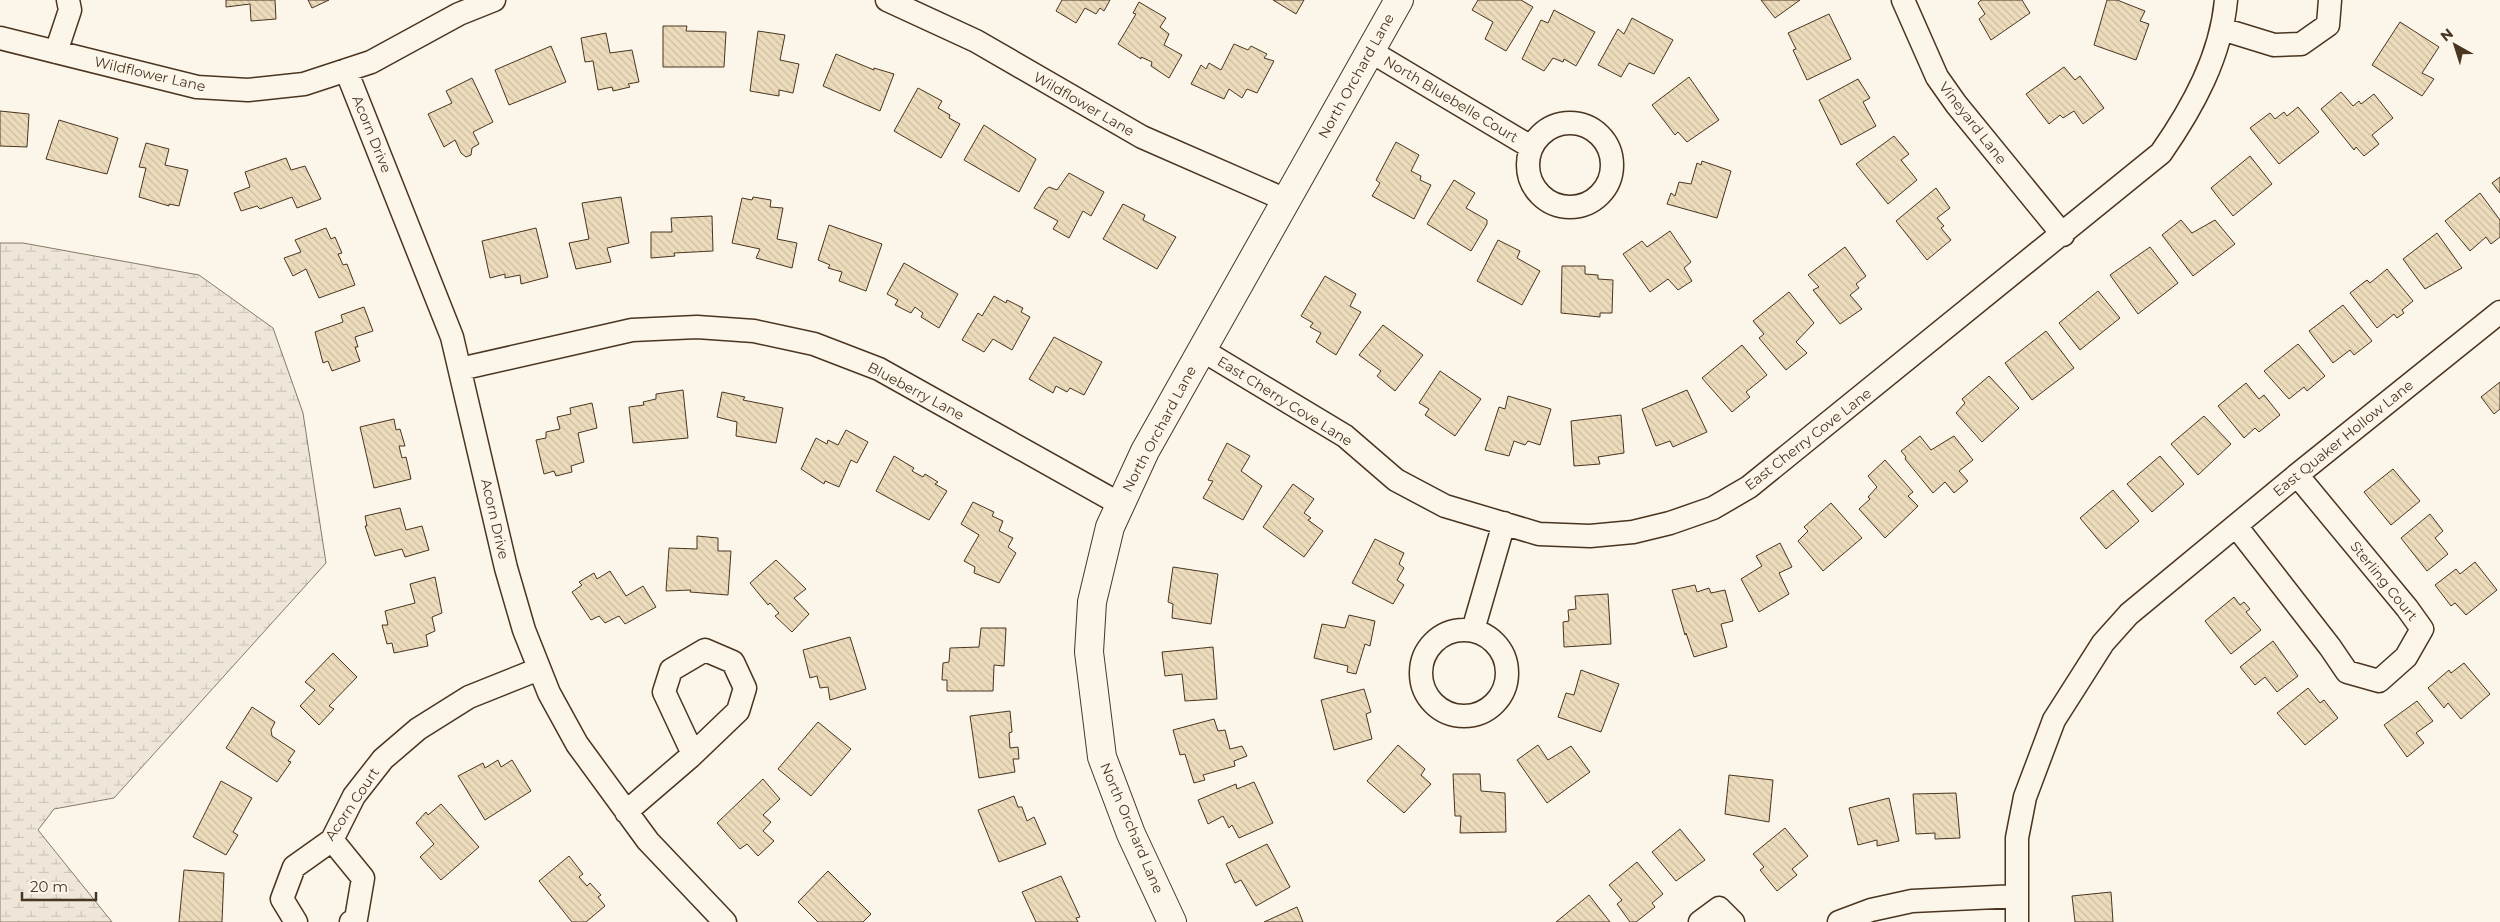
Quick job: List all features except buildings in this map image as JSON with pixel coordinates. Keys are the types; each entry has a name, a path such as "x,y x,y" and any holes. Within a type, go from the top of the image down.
{"street":[{"path":"56,52 70,10 68,0"},
{"name":"Wildflower Lane","path":"0,37 197,87 248,90 304,84 371,62 459,14 494,0"},
{"name":"Wildflower Lane","path":"886,0 976,41 1142,138 1286,200"},
{"name":"North Orchard Lane","path":"1172,922 1131,834 1102,757 1090,662 1092,602 1110,527 1145,451 1398,0"},
{"name":"Vineyard Lane","path":"1902,0 1937,76 1956,104 2063,235"},
{"name":"East Cherry Cove Lane","path":"1202,350 1345,436 1396,480 1446,506 1539,534 1590,536 1651,528 1713,508 1750,487 2063,235 2161,153 2183,121 2208,72 2222,29 2226,0"},
{"path":"2222,29 2274,45 2302,44 2328,24 2330,0"},
{"name":"North Bluebelle Court","path":"1370,51 1532,147"},
{"name":"Acorn Drive","path":"346,70 452,337 506,568 524,630 549,693 577,744 648,842 725,922"},
{"name":"East Quaker Hollow Lane","path":"2017,922 2017,838 2024,797 2054,720 2103,643 2129,614 2297,474 2500,312"},
{"name":"Blueberry Lane","path":"460,369 632,330 697,327 754,331 814,344 879,370 1120,504"},
{"name":"Sterling Court","path":"2236,526 2330,647 2347,672 2379,681 2406,657 2422,629 2407,608 2297,474"},
{"path":"1473,630 1504,523"},
{"name":"Acorn Court","path":"296,922 282,899 294,867 332,840 354,796 383,759 418,729 469,697 539,669"},
{"path":"626,812 693,754"},
{"path":"332,840 362,878 356,919 351,922"},
{"path":"1839,922 1871,910 1912,901 2017,896"},
{"path":"1700,922 1719,908 1733,922"}],"green space":[{"path":"0,243 23,243 199,275 273,328 303,413 326,563 114,798 54,809 38,830 112,922 0,922"}]}
